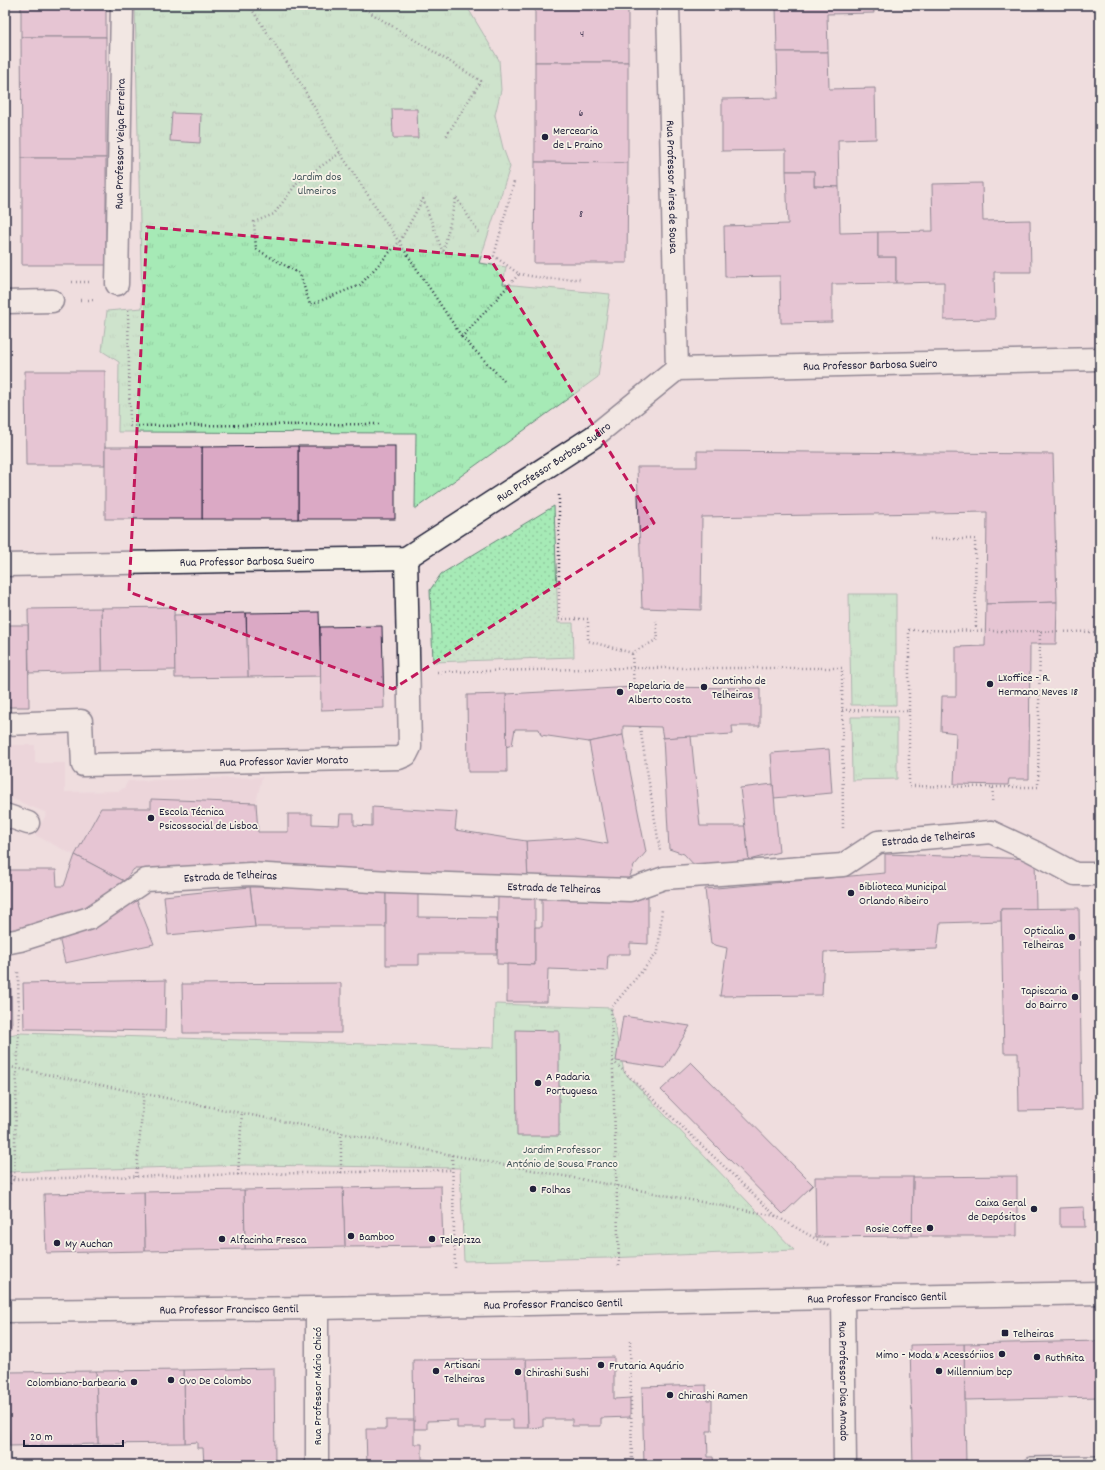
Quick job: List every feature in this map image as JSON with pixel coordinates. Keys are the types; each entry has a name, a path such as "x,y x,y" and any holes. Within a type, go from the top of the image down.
{"street":[{"name":"Rua Professor Veiga Ferreira","path":"118,284 122,5"},
{"name":"Rua Professor Aires de Sousa","path":"668,5 677,369"},
{"path":"5,302 52,301"},
{"name":"Rua Professor Barbosa Sueiro","path":"5,565 406,558 593,438 677,369 1100,359"},
{"name":"Rua Professor Xavier Morato","path":"5,724 81,721 83,765 399,758 406,755 410,747 406,558"},
{"path":"5,815 28,822"},
{"name":"Estrada de Telheiras","path":"12,942 90,918 146,880 250,874 390,882 630,890 664,878 843,865 878,842 991,832 1032,850 1075,874 1100,874"},
{"name":"Rua Professor Francisco Gentil","path":"5,1311 317,1308 1100,1293"},
{"name":"Rua Professor Dias Amado","path":"843,1298 845,1465"},
{"name":"Rua Professor Mário Chicó","path":"317,1308 317,1465"}],"lane":[{"path":"1031,1465 1100,1464"}],"path":[{"path":"249,5 301,84 340,153 400,241 462,337 504,381"},
{"path":"358,5 481,81 445,138"},
{"path":"340,153 297,183 274,214 254,222 256,249 300,274 310,305 360,285 400,241 423,199 443,253 456,197 479,233"},
{"path":"514,182 494,256 519,274 548,278 581,278"},
{"path":"462,337 519,274"},
{"path":"52,301 98,300"},
{"path":"128,307 130,426 379,424"},
{"path":"559,495 559,619 588,619 588,641 632,654 658,639 656,622"},
{"path":"930,540 975,539 976,630"},
{"path":"1040,631 1038,787 909,786 909,630 976,630 1040,631 1100,632"},
{"path":"632,654 634,687"},
{"path":"408,672 632,668 842,668 843,865"},
{"path":"842,710 909,711"},
{"path":"619,1266 612,1061 612,1008 658,952 664,878 640,727"},
{"path":"991,832 993,787"},
{"path":"5,1190 14,1179 16,1068 19,1033 18,982 12,942"},
{"path":"612,1061 776,1216 830,1247"},
{"path":"5,1066 452,1155 776,1216"},
{"path":"136,1177 144,1093"},
{"path":"238,1175 242,1112"},
{"path":"341,1132 341,1173"},
{"path":"452,1155 455,1268"},
{"path":"5,1170 14,1179 452,1170"},
{"path":"630,1341 632,1465"}],"highlighted area":[{"path":"147,227 489,257 654,523 393,689 129,592"}],"shaded area":[{"name":"Escola Técnica Psicossocial de Lisboa","path":"5,745 35,745 35,763 65,763 65,792 119,791 124,788 128,781 262,777 256,803 260,869 134,869 124,881 35,835 47,813 5,796"}],"green space":[{"name":"Jardim dos Ulmeiros","path":"135,5 466,5 499,60 501,90 495,115 503,148 510,167 479,263 506,267 503,284 610,294 598,377 415,509 416,433 118,432 119,362 102,351 107,311 142,308"},
{"path":"554,506 558,623 573,623 574,657 433,662 430,590 441,574"},
{"path":"849,594 896,594 896,705 851,705"},
{"path":"851,717 897,717 897,779 852,780"},
{"name":"Jardim Professor António de Sousa Franco","path":"495,1004 611,1008 624,1072 794,1250 608,1258 464,1261 460,1168 247,1165 5,1172 5,1036 19,1033 494,1048"}],"building":[{"path":"21,5 106,5 106,37 21,37"},
{"path":"535,5 628,5 628,62 535,62"},
{"path":"720,5 873,5 874,13 827,14 828,52 777,52 776,6 721,7"},
{"path":"21,37 106,37 106,158 22,158"},
{"path":"777,52 828,52 829,89 875,88 876,139 838,140 839,187 814,186 814,171 786,171 786,150 722,151 722,99 778,98"},
{"path":"535,62 628,62 628,163 535,162"},
{"path":"392,109 417,109 418,138 393,138"},
{"path":"172,113 201,114 200,143 170,141"},
{"path":"22,158 106,158 106,265 22,265"},
{"path":"535,162 628,163 627,263 534,263"},
{"path":"786,171 814,171 814,186 839,187 840,233 878,232 878,257 896,257 896,283 832,284 832,322 781,323 780,276 725,277 724,226 788,224"},
{"path":"982,183 983,221 1030,220 1031,272 994,272 995,319 944,320 944,282 896,283 896,257 878,257 878,232 933,231 932,184"},
{"path":"25,371 105,371 105,465 26,465"},
{"path":"298,446 395,446 395,519 298,519"},
{"path":"298,446 298,519 202,519 202,447"},
{"path":"105,447 202,447 202,519 105,519"},
{"path":"697,451 1053,454 1057,602 986,604 987,512 702,517 701,610 642,608 637,467 697,467"},
{"path":"1057,602 1056,644 1030,644 1029,779 1009,779 1008,785 954,784 956,733 941,731 942,696 956,696 956,647 985,646 986,604"},
{"path":"174,607 175,670 102,671 101,608"},
{"path":"101,608 102,671 29,673 28,609"},
{"path":"319,612 321,676 248,677 246,613"},
{"path":"246,613 248,677 175,678 174,615"},
{"path":"5,625 28,625 29,707 5,707"},
{"path":"382,626 384,708 321,710 320,627"},
{"path":"634,687 760,688 760,726 732,726 733,734 663,738 661,727 623,726 623,735 589,742 541,735 539,729 515,729 512,745 506,747 506,694"},
{"path":"506,694 507,772 468,772 467,695"},
{"path":"623,735 646,852 634,866 628,881 528,880 526,841 574,838 608,844 589,742"},
{"path":"691,736 700,826 745,826 749,860 696,867 684,854 669,849 663,738"},
{"path":"829,749 832,793 774,798 771,753"},
{"path":"773,784 779,852 749,860 740,788"},
{"path":"151,799 256,803 258,832 288,832 288,814 312,814 312,824 339,825 340,814 354,814 354,825 372,826 372,807 457,812 455,830 526,841 528,880 260,869 134,869 124,881 75,855 101,808 151,808"},
{"path":"885,854 1035,859 1036,909 1001,909 1001,921 940,923 937,949 824,952 822,995 720,996 727,948 711,944 705,889 885,873"},
{"path":"75,855 124,881 112,898 57,924 5,931 5,870 56,870 57,886 64,886"},
{"path":"250,887 386,888 386,927 255,927"},
{"path":"250,887 255,927 168,935 164,896"},
{"path":"386,888 418,888 418,917 497,918 497,954 419,954 419,965 386,965"},
{"path":"498,894 535,895 535,965 497,964"},
{"path":"542,895 648,897 648,944 630,943 630,954 608,954 607,971 548,969 547,1002 507,1002 507,964 535,965 535,927 542,927"},
{"path":"135,896 154,944 65,963 58,933"},
{"path":"1079,908 1082,1110 1019,1111 1018,1053 1004,1053 1001,909"},
{"path":"166,980 165,1031 24,1029 23,983"},
{"path":"341,983 341,1033 183,1033 182,984"},
{"path":"5,984 11,984 12,1028 5,1030"},
{"path":"623,1016 690,1026 665,1068 616,1061"},
{"name":"A Padaria Portuguesa","path":"516,1030 559,1031 559,1136 517,1136"},
{"path":"691,1062 813,1185 783,1214 661,1090"},
{"path":"1017,1176 1017,1236 912,1236 913,1177"},
{"path":"815,1177 913,1177 912,1236 816,1237"},
{"path":"441,1186 443,1246 345,1247 343,1188"},
{"path":"343,1188 345,1247 245,1249 244,1190"},
{"path":"244,1190 245,1249 145,1251 144,1192"},
{"path":"144,1192 145,1251 46,1253 44,1194"},
{"path":"1084,1207 1085,1227 1060,1227 1060,1208"},
{"path":"1100,1341 1100,1397 965,1400 964,1344"},
{"path":"964,1344 966,1465 913,1465 910,1345"},
{"path":"614,1357 614,1399 630,1398 630,1417 601,1418 601,1426 572,1426 572,1419 543,1419 543,1427 528,1428 526,1359"},
{"path":"526,1359 528,1428 513,1428 513,1420 485,1420 485,1428 457,1428 457,1420 427,1421 427,1429 414,1429 413,1360"},
{"path":"274,1368 275,1465 204,1465 203,1448 197,1448 197,1442 185,1443 184,1370"},
{"path":"184,1370 185,1443 98,1444 96,1371"},
{"path":"96,1371 98,1444 9,1446 7,1372"},
{"path":"5,1372 7,1372 9,1446 5,1446"},
{"path":"706,1385 707,1400 712,1400 712,1431 707,1431 708,1457 713,1457 714,1465 644,1465 642,1387"},
{"path":"386,1420 414,1420 414,1444 422,1444 422,1459 433,1460 433,1465 367,1465 366,1429 386,1429"}],"place":[{"name":"Mercearia de L Praino","path":"545,137"},
{"name":"LXoffice - R. Hermano Neves 18","path":"990,684"},
{"name":"Cantinho de Telheiras","path":"704,687"},
{"name":"Papelaria de Alberto Costa","path":"620,692"},
{"name":"Escola Técnica Psicossocial de Lisboa","path":"151,818"},
{"name":"Biblioteca Municipal Orlando Ribeiro","path":"851,893"},
{"name":"Opticalia Telheiras","path":"1072,937"},
{"name":"Tapiscaria do Bairro","path":"1075,997"},
{"name":"A Padaria Portuguesa","path":"538,1083"},
{"name":"Folhas","path":"533,1189"},
{"name":"Caixa Geral de Depósitos","path":"1034,1209"},
{"name":"Rosie Coffee","path":"930,1228"},
{"name":"Bamboo","path":"351,1236"},
{"name":"Alfacinha Fresca","path":"222,1239"},
{"name":"Telepizza","path":"432,1239"},
{"name":"My Auchan","path":"57,1243"},
{"name":"Telheiras","path":"1005,1333"},
{"name":"Mimo - Moda & Acessóriios","path":"1002,1354"},
{"name":"RuthRita","path":"1037,1357"},
{"name":"Frutaria Aquário","path":"601,1365"},
{"name":"Artisani Telheiras","path":"436,1371"},
{"name":"Millennium bcp","path":"939,1371"},
{"name":"Chirashi Sushi","path":"518,1372"},
{"name":"Ovo De Colombo","path":"171,1380"},
{"name":"Colombiano-barbearia","path":"134,1382"},
{"name":"Chirashi Ramen","path":"670,1395"}]}
